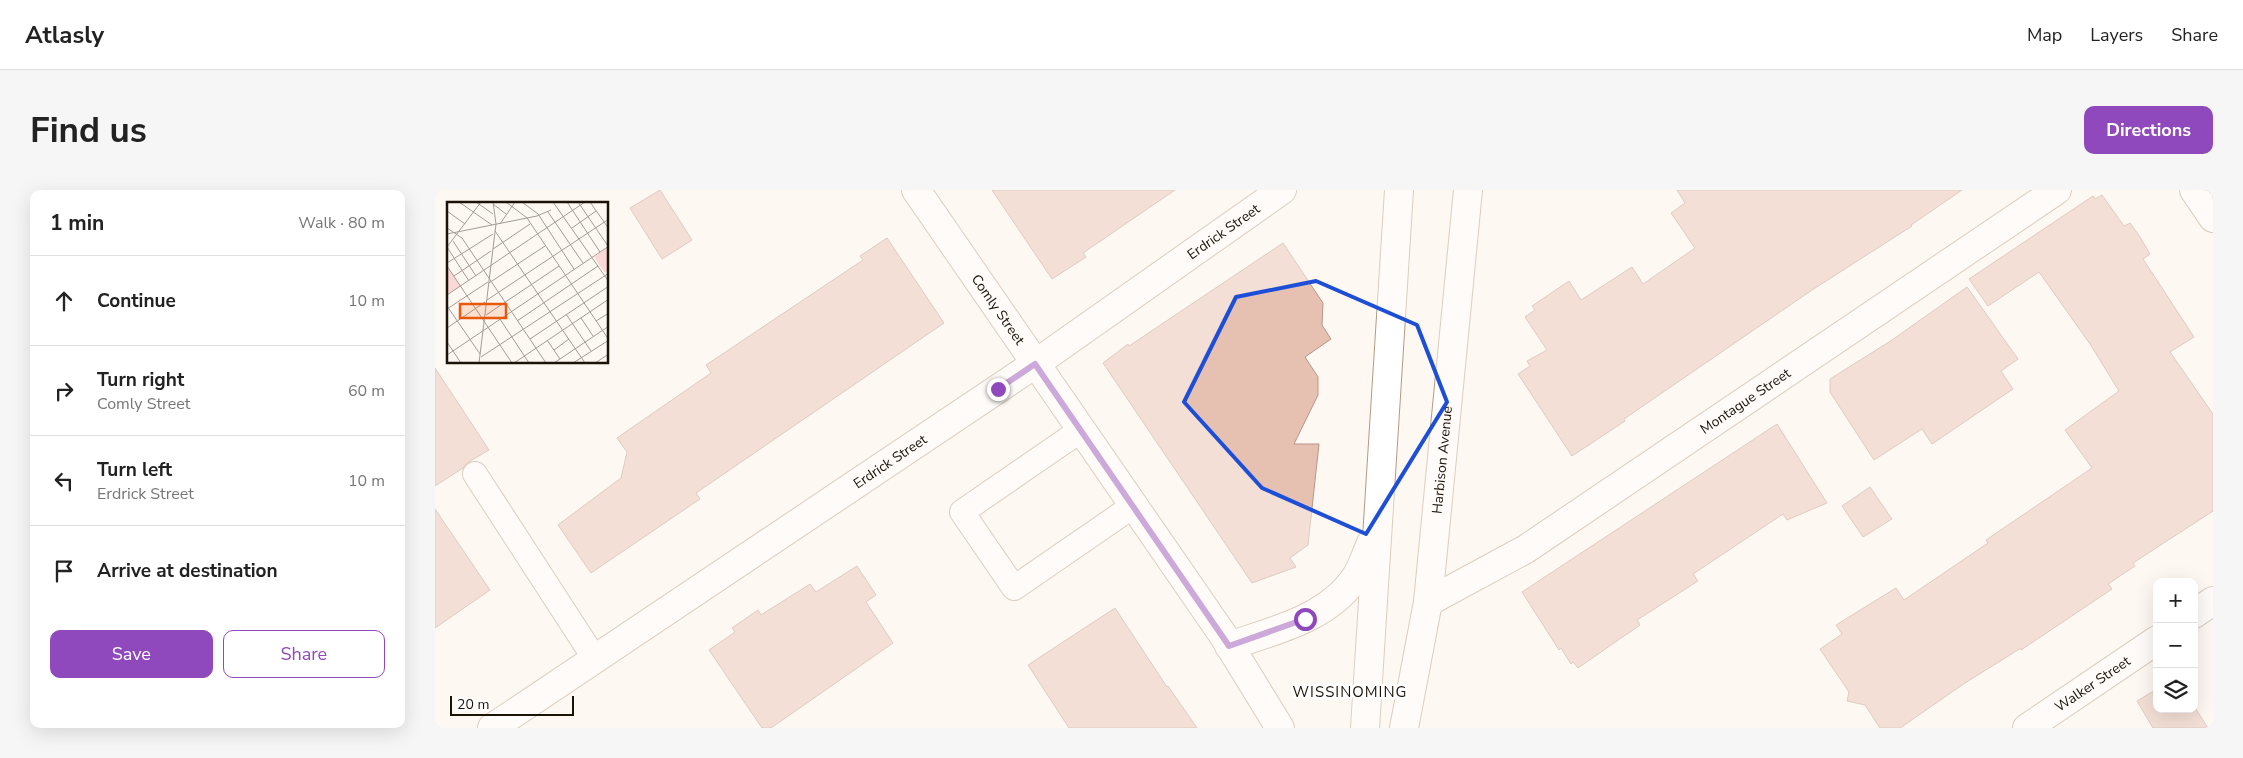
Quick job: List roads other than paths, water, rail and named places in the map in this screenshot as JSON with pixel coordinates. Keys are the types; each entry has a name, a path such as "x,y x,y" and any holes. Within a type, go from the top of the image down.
{"street":[{"name":"Comly Street","path":"917,190 1229,646 1281,728"},
{"name":"Erdrick Street","path":"492,728 1035,364 1282,190"},
{"path":"1365,728 1399,190"},
{"name":"Harbison Avenue","path":"1403,728 1428,602 1468,190"},
{"name":"Montague Street","path":"1428,602 1526,549 2057,190"},
{"path":"2194,190 2213,218"},
{"path":"1229,646 1305,619 1332,601 1355,578 1377,530"},
{"path":"2198,611 2213,601"},
{"name":"Walker Street","path":"2027,728 2153,643"}],"lane":[{"path":"1081,430 962,512 1014,588 1133,506"},
{"path":"475,474 595,659"}],"district":[{"name":"WISSINOMING","path":"1350,692"}]}
